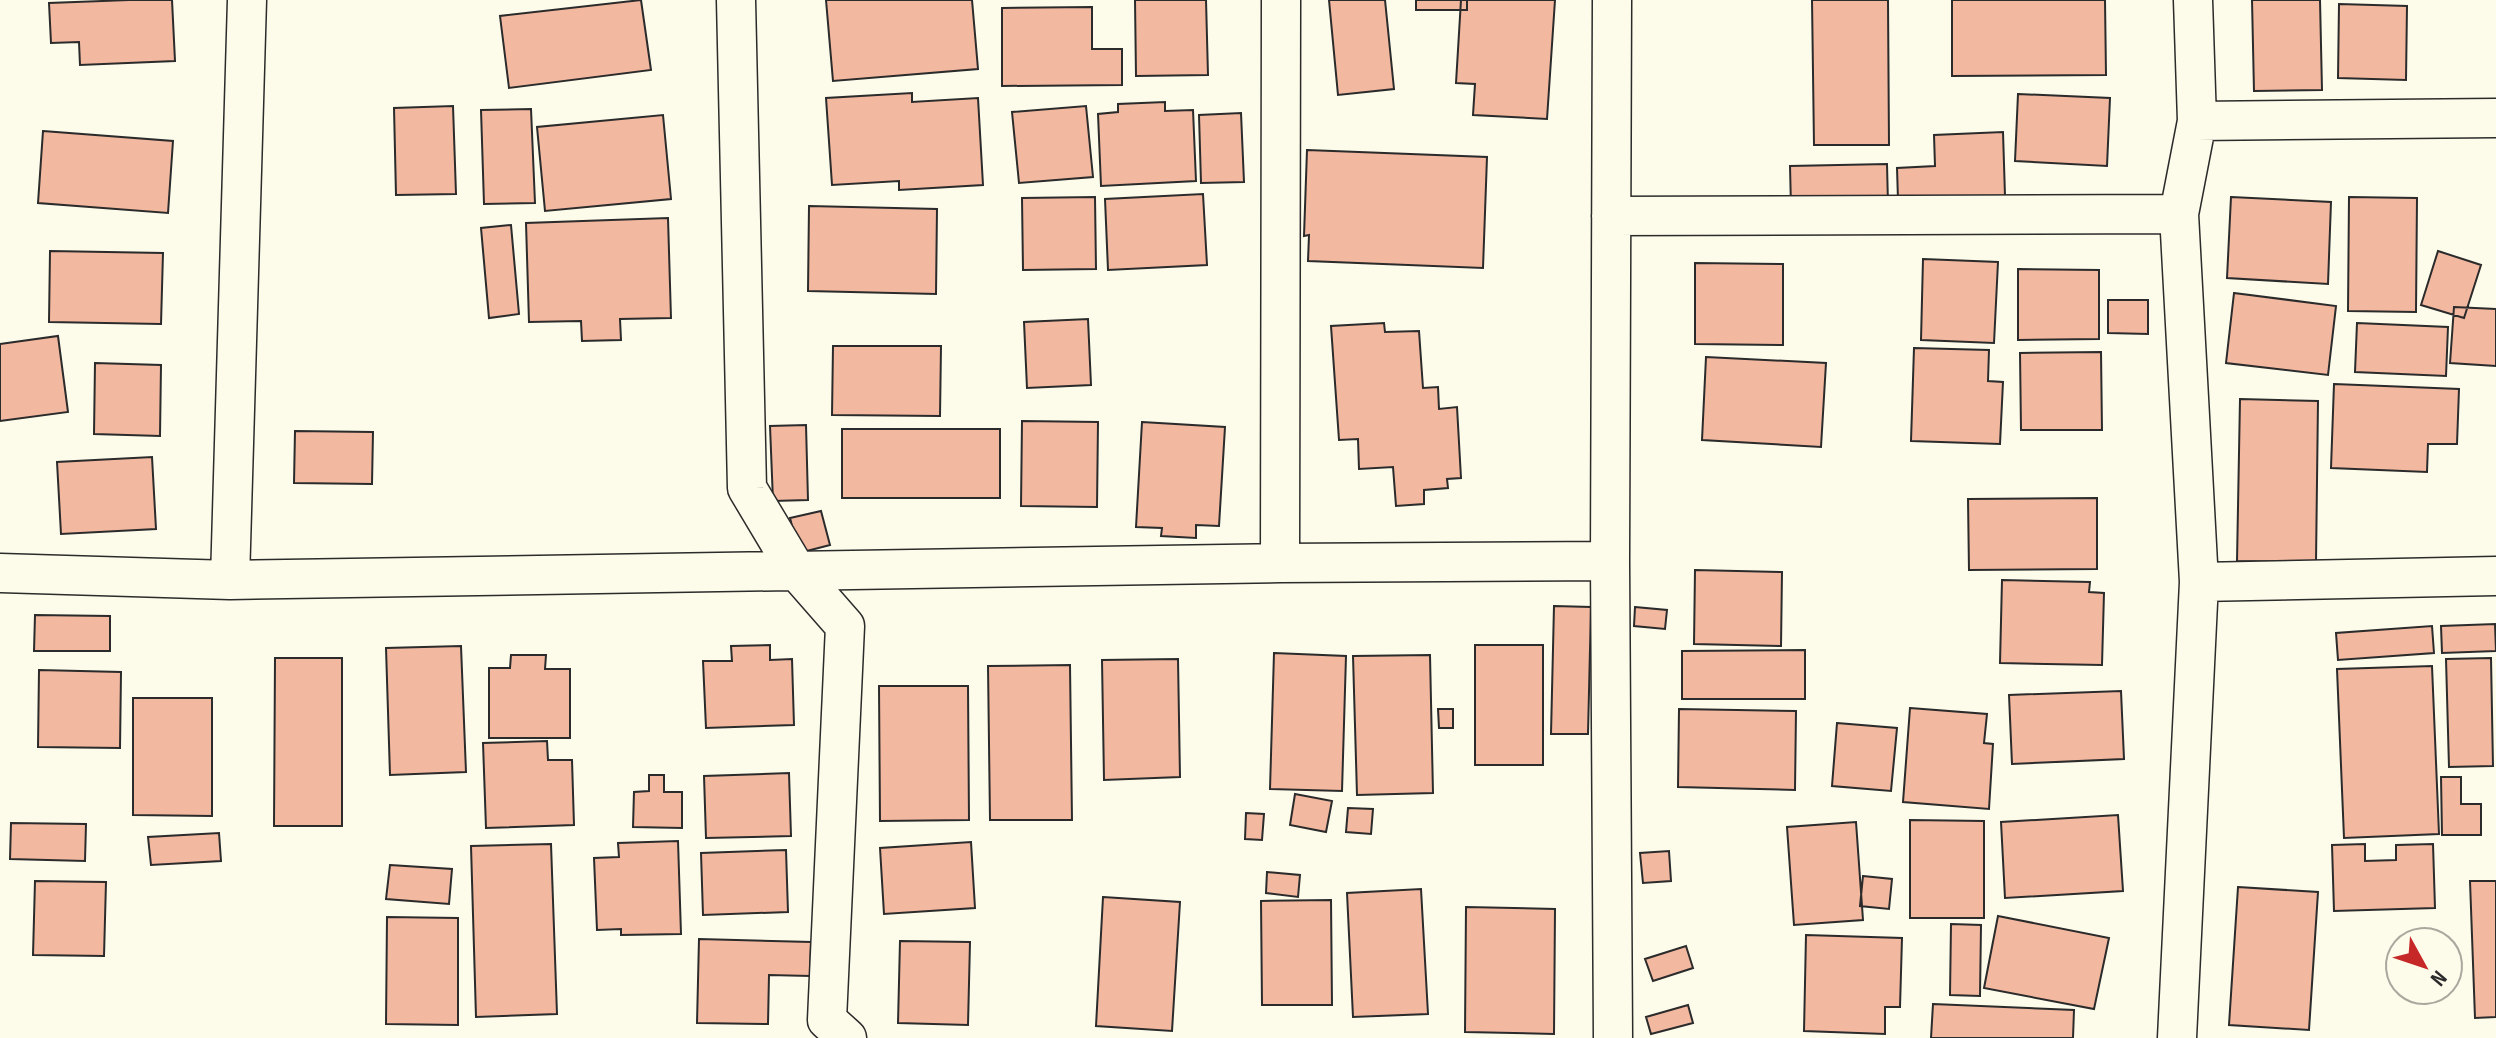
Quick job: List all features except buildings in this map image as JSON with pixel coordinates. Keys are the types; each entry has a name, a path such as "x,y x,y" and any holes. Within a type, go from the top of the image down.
{"street":[{"path":"230,580 247,0"},
{"path":"736,0 747,488 796,570 845,626 827,1020 847,1038"},
{"path":"1280,563 1281,0"},
{"path":"1612,0 1610,561 1613,1038"},
{"path":"2177,1038 2199,582 2179,214 2197,121 2193,0"},
{"path":"2197,121 2496,118"},
{"path":"1611,216 2179,214"},
{"path":"0,573 230,580 1280,563 1610,561"},
{"path":"2199,582 2496,576"}]}
